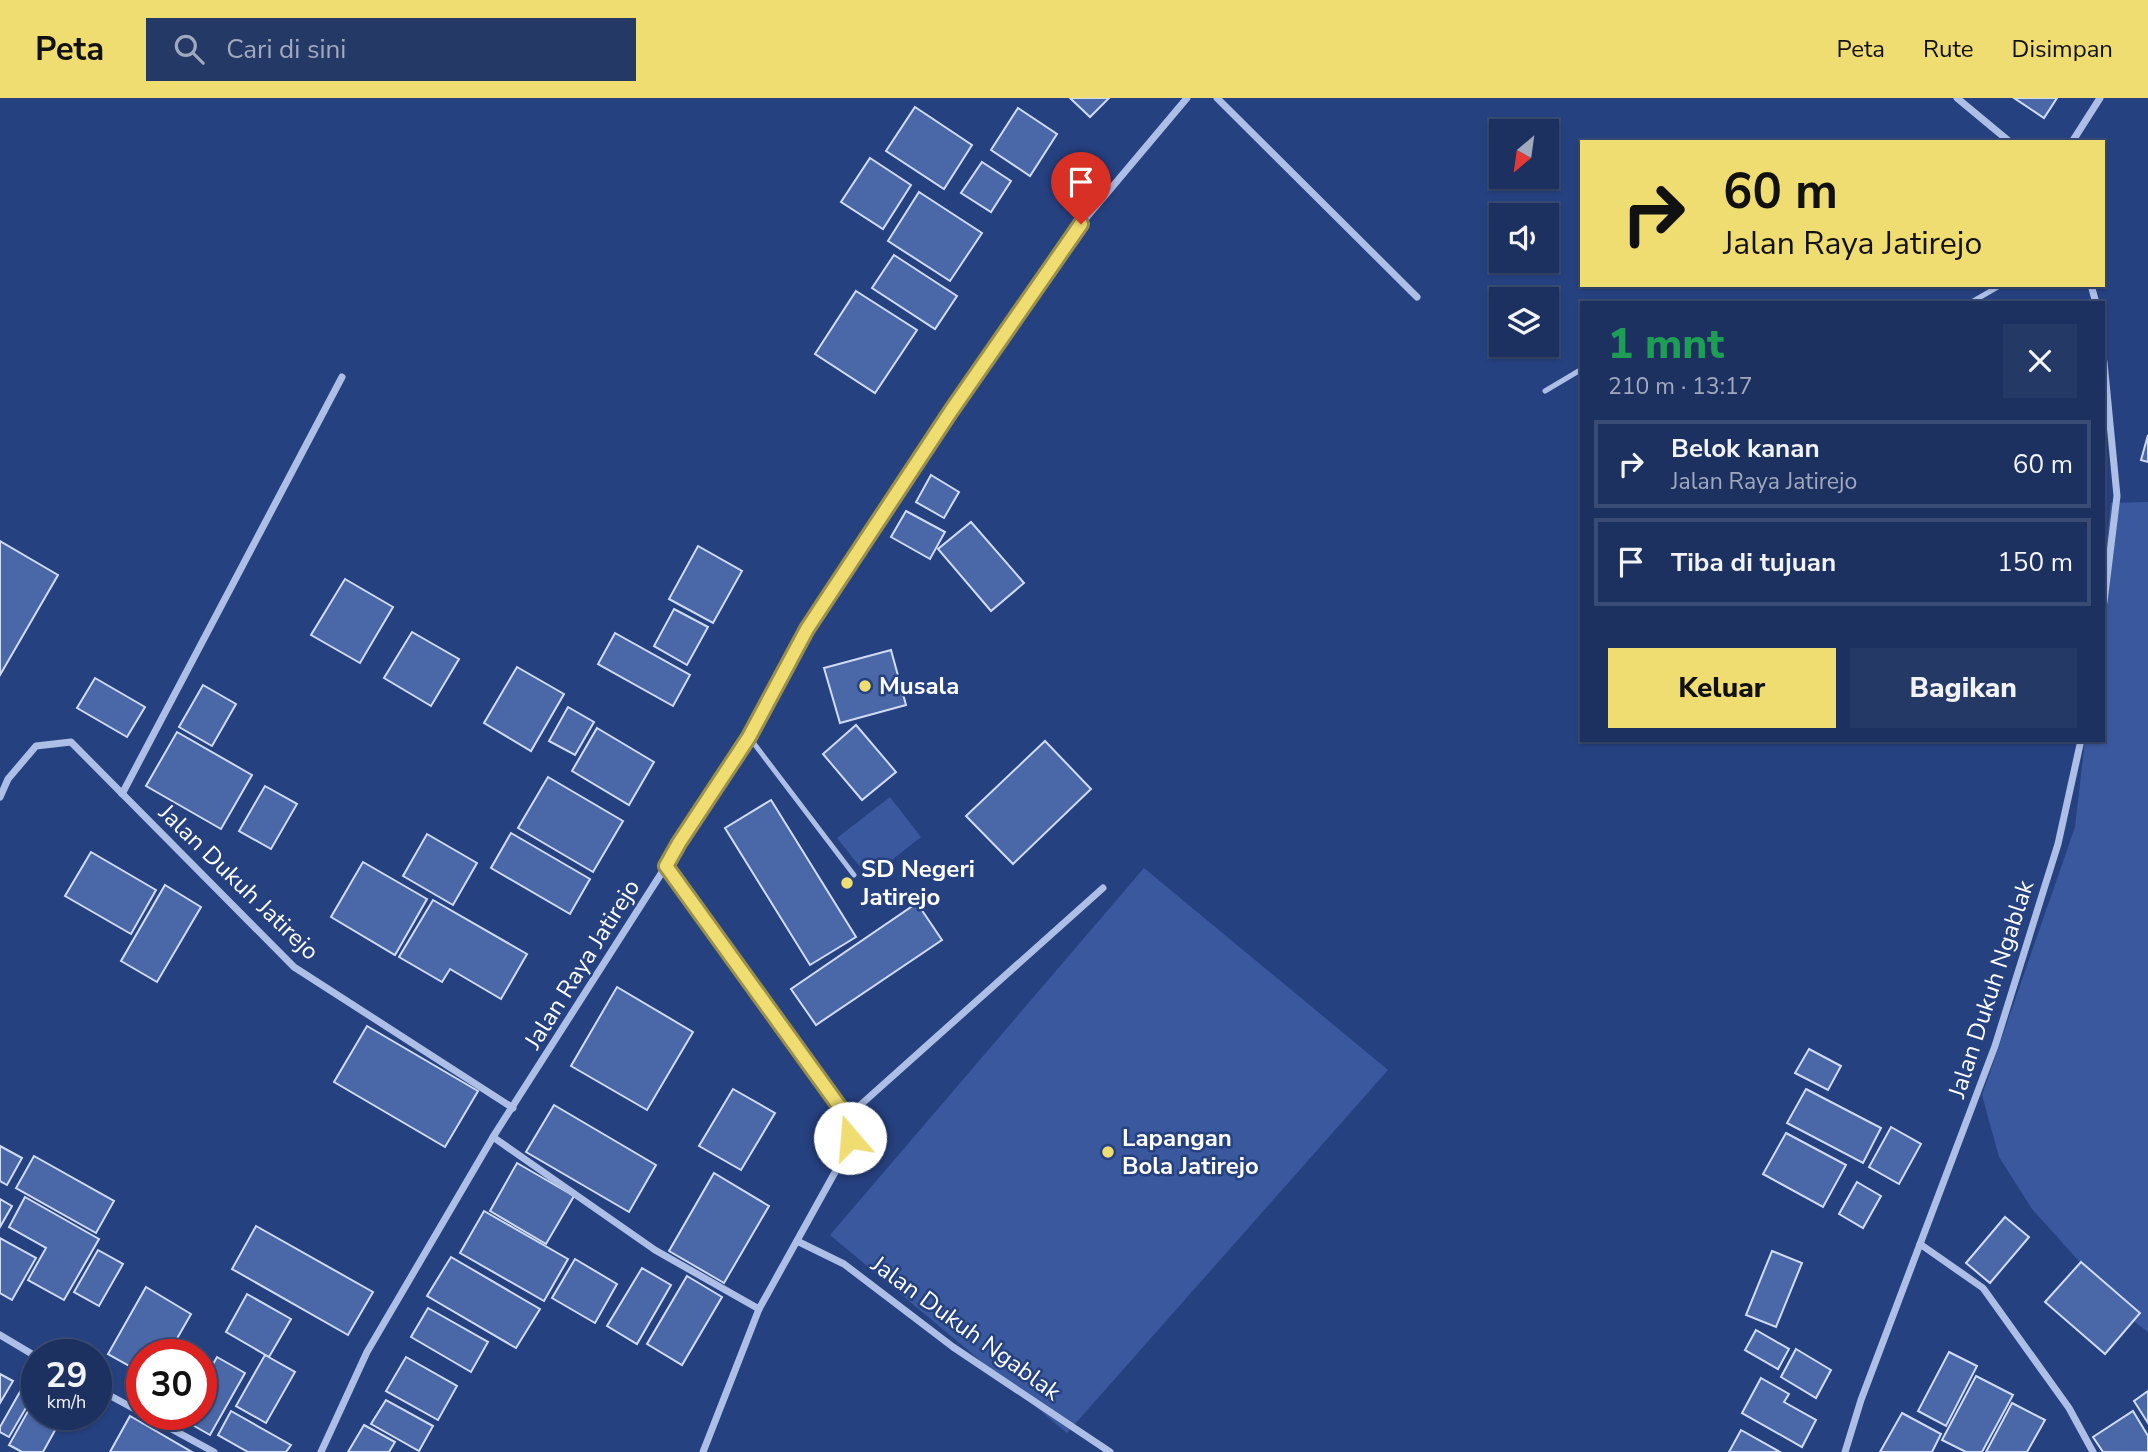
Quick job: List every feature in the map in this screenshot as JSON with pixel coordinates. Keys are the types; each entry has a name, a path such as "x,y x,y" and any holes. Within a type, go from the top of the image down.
{"street":[{"path":"1217,98 1417,297"},
{"path":"1957,98 2008,140"},
{"path":"2073,140 2100,98"},
{"name":"Jalan Raya Jatirejo","path":"321,1452 367,1352 493,1137 749,737 807,629 951,411 1081,224 1183,99"},
{"path":"2105,372 2117,496 2105,594"},
{"path":"122,794 342,377"},
{"name":"Jalan Dukuh Jatirejo","path":"0,797 8,779 36,746 71,742 294,967 513,1108"},
{"name":"Jalan Dukuh Ngablak","path":"1845,1452 1861,1400 1996,1046 2059,844 2081,742"},
{"path":"666,866 847,1117 850,1138 844,1156 759,1309 703,1452"},
{"path":"847,1117 1102,888"},
{"path":"493,1137 655,1250 759,1309"},
{"name":"Jalan Dukuh Ngablak","path":"797,1241 844,1264 953,1347 1110,1452"},
{"path":"1920,1244 1983,1289 2069,1408 2093,1452"},
{"path":"0,1335 21,1347"},
{"path":"174,1430 214,1452"}],"lane":[{"path":"1973,301 1997,287"},
{"path":"1545,391 1580,370"},
{"path":"749,737 855,875"}],"shaded area":[{"path":"2148,502 2148,1332 2132,1320 2032,1209 1999,1157 1982,1095 2075,827 2085,742 2105,742 2105,558 2111,503"},
{"path":"890,797 921,837 869,878 837,838"},
{"name":"Lapangan Bola Jatirejo","path":"1144,868 1388,1070 1067,1433 830,1235"}],"building":[{"path":"1070,98 1109,98 1090,117"},
{"path":"2014,98 2057,98 2044,118"},
{"path":"915,107 972,145 944,189 886,151"},
{"path":"1018,108 1057,134 1030,176 991,150"},
{"path":"870,158 911,185 883,229 841,202"},
{"path":"982,162 1011,181 991,212 961,193"},
{"path":"919,192 982,233 950,281 888,241"},
{"path":"894,255 957,296 935,329 872,288"},
{"path":"856,291 917,330 875,393 815,354"},
{"path":"2148,435 2148,462 2141,460"},
{"path":"931,475 959,492 944,518 916,502"},
{"path":"906,511 945,532 930,559 891,537"},
{"path":"971,522 1024,583 991,611 938,549"},
{"path":"0,541 58,575 0,675"},
{"path":"698,546 742,571 713,623 669,599"},
{"path":"345,579 393,607 360,663 311,635"},
{"path":"674,609 708,627 687,665 654,646"},
{"path":"412,632 459,659 431,706 384,678"},
{"path":"615,633 690,675 673,706 598,664"},
{"name":"Musala","path":"891,650 906,705 840,723 824,668"},
{"path":"517,667 564,694 531,751 484,723"},
{"path":"95,678 145,707 127,737 77,708"},
{"path":"203,685 236,704 212,746 179,727"},
{"path":"568,707 594,722 575,755 549,741"},
{"path":"856,725 896,772 862,800 823,754"},
{"path":"597,728 654,762 629,805 572,771"},
{"path":"177,732 252,775 221,829 146,786"},
{"path":"1045,741 1091,789 1013,864 966,816"},
{"path":"548,777 623,821 593,872 518,828"},
{"path":"265,786 297,804 271,849 239,831"},
{"path":"771,800 856,937 810,965 725,828"},
{"path":"511,833 590,879 570,914 491,868"},
{"path":"427,834 477,863 453,905 403,876"},
{"path":"91,852 156,890 131,934 65,896"},
{"path":"363,862 427,899 395,955 331,917"},
{"path":"165,885 201,907 157,982 121,961"},
{"path":"433,900 527,954 501,999 450,969 442,982 399,957"},
{"path":"917,903 942,940 816,1025 791,989"},
{"path":"617,987 693,1032 647,1110 571,1066"},
{"path":"367,1026 478,1091 445,1147 334,1082"},
{"path":"1809,1049 1841,1066 1828,1090 1795,1073"},
{"path":"733,1089 775,1113 741,1170 699,1146"},
{"path":"1806,1089 1881,1128 1863,1163 1787,1123"},
{"path":"554,1105 656,1165 629,1212 526,1152"},
{"path":"1891,1127 1921,1144 1899,1184 1869,1167"},
{"path":"1786,1133 1846,1165 1823,1207 1763,1174"},
{"path":"0,1146 22,1158 7,1185 0,1181"},
{"path":"34,1156 114,1201 96,1233 16,1188"},
{"path":"517,1163 574,1196 546,1244 490,1211"},
{"path":"714,1173 769,1206 724,1283 669,1251"},
{"path":"1857,1182 1881,1196 1863,1228 1839,1214"},
{"path":"25,1197 99,1239 64,1300 28,1280 46,1248 9,1227"},
{"path":"0,1199 12,1206 0,1227"},
{"path":"484,1211 568,1259 544,1301 460,1253"},
{"path":"2005,1217 2029,1237 1990,1283 1966,1263"},
{"path":"256,1226 373,1292 348,1335 232,1269"},
{"path":"0,1238 36,1258 12,1300 0,1293"},
{"path":"98,1250 123,1264 99,1306 74,1292"},
{"path":"1772,1251 1802,1263 1776,1327 1746,1315"},
{"path":"451,1257 540,1309 516,1348 427,1296"},
{"path":"575,1259 617,1284 595,1323 552,1298"},
{"path":"2081,1262 2140,1313 2105,1354 2045,1302"},
{"path":"642,1268 671,1285 637,1344 607,1326"},
{"path":"687,1276 722,1297 682,1365 647,1344"},
{"path":"146,1287 191,1314 177,1339 126,1339 126,1364 112,1356 112,1347"},
{"path":"247,1294 291,1319 269,1357 226,1332"},
{"path":"428,1308 488,1342 471,1372 411,1337"},
{"path":"1756,1330 1789,1349 1778,1369 1745,1350"},
{"path":"1796,1349 1831,1370 1816,1398 1781,1377"},
{"path":"1949,1352 1977,1366 1946,1426 1918,1411"},
{"path":"265,1355 295,1372 266,1423 236,1406"},
{"path":"217,1357 245,1373 217,1423"},
{"path":"406,1357 457,1386 438,1420 386,1391"},
{"path":"0,1374 13,1381 0,1403"},
{"path":"1976,1376 2013,1395 1982,1452 1966,1452 1942,1440"},
{"path":"1761,1378 1789,1394 1784,1402 1816,1420 1802,1447 1742,1413"},
{"path":"21,1390 21,1416 9,1437 0,1432 0,1427"},
{"path":"2148,1391 2148,1423 2134,1401"},
{"path":"386,1400 433,1426 419,1451 371,1424"},
{"path":"2012,1403 2045,1420 2027,1452 1986,1452"},
{"path":"231,1411 291,1445 286,1452 248,1452 218,1435"},
{"path":"2133,1411 2148,1436 2148,1452 2103,1452 2093,1437"},
{"path":"1902,1413 1941,1434 1932,1452 1880,1452"},
{"path":"126,1423 126,1430 154,1430 192,1452 110,1452"},
{"path":"21,1424 21,1430 55,1430 43,1452 22,1452 9,1445"},
{"path":"364,1425 395,1442 389,1452 348,1452"},
{"path":"1741,1430 1780,1452 1729,1452"}],"place":[{"name":"Musala","path":"865,686"},
{"name":"SD Negeri Jatirejo","path":"847,883"},
{"name":"Lapangan Bola Jatirejo","path":"1108,1152"}],"route":[{"path":"850,1138 847,1117 666,866 749,737 807,629 951,411 1081,224"}]}
